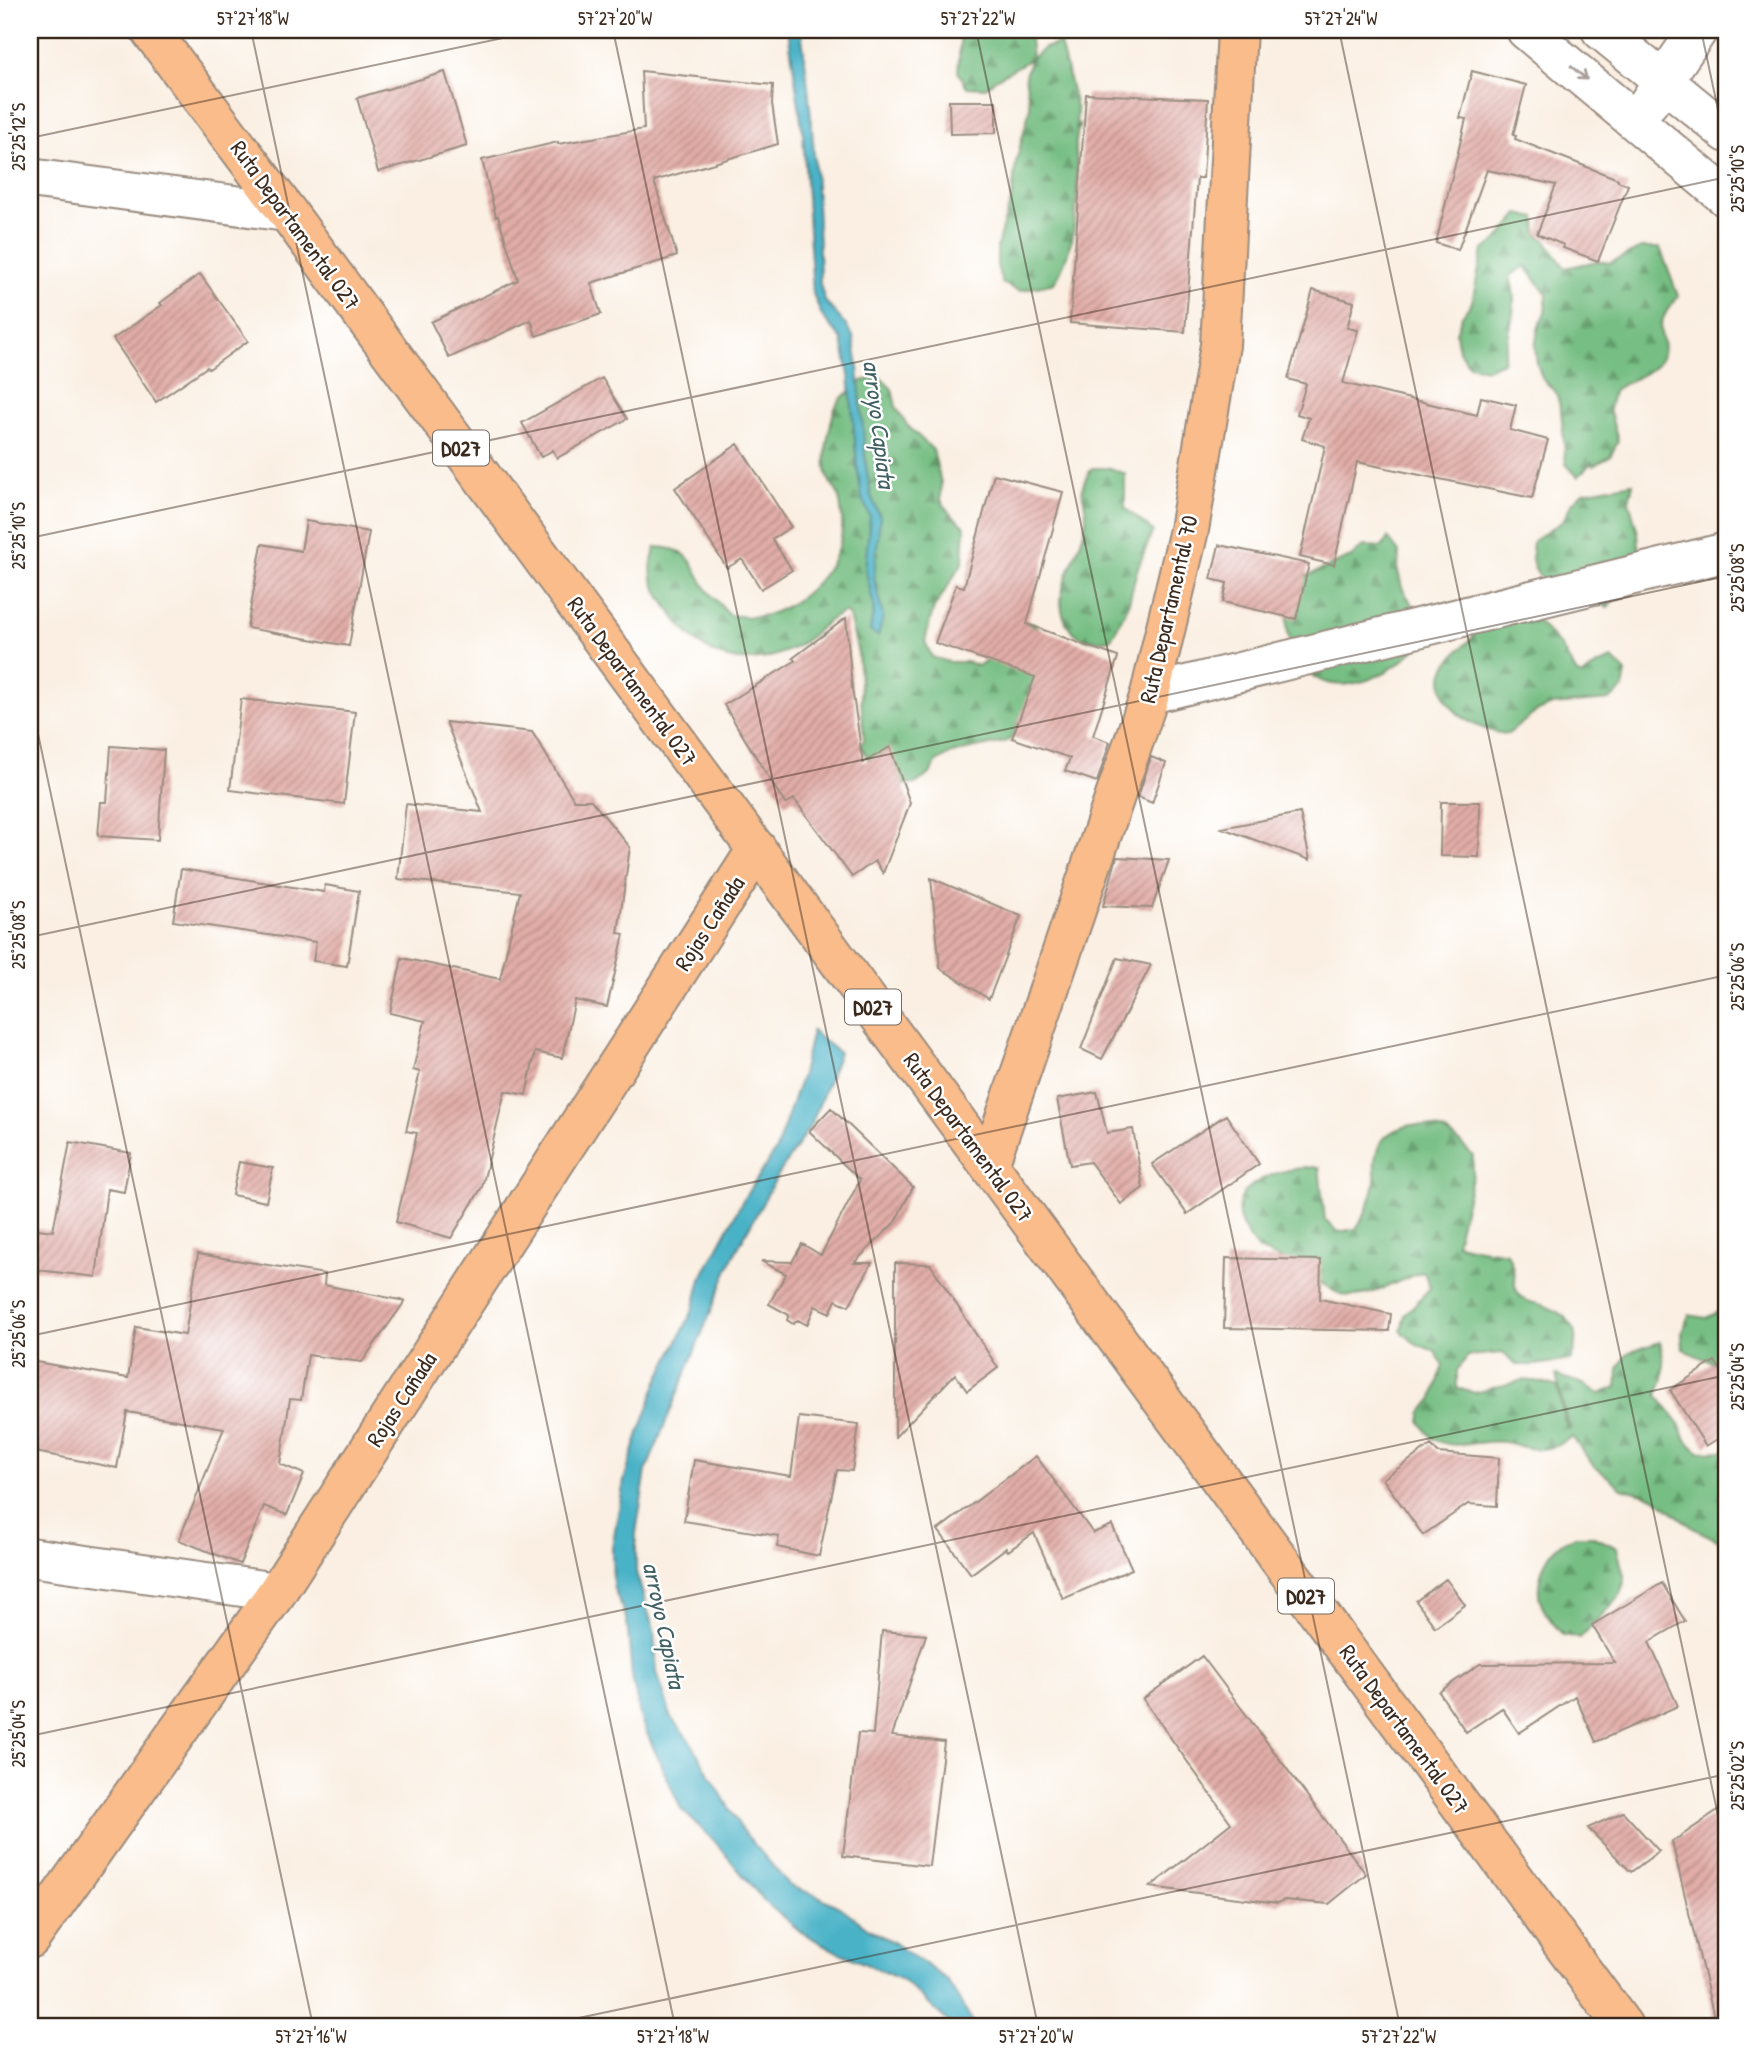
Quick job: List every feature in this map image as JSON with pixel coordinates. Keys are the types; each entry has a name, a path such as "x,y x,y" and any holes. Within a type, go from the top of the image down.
{"main road":[{"name":"Ruta Departamental 70","path":"989,1165 1150,694 1189,530 1220,345 1237,30"},
{"name":"Ruta Departamental 027","path":"156,35 1623,2026"},
{"name":"Rojas Cañada","path":"30,1939 277,1592 757,849"}],"street":[{"path":"1527,30 1727,198"},
{"path":"1601,30 1727,133"},
{"path":"1636,120 1698,30"},
{"path":"30,178 287,212"},
{"path":"1150,694 1727,552"},
{"path":"30,1557 277,1592"}],"green space":[{"path":"961,30 1029,30 1032,58 1044,48 1060,43 1077,111 1076,128 1080,124 1076,142 1077,186 1073,229 1066,258 1054,283 1019,291 1002,283 997,266 997,247 1012,198 1016,162 1030,108 1025,75 1031,59 994,80 986,88 967,87 958,72"},
{"path":"1519,214 1536,218 1537,234 1545,240 1565,268 1598,261 1610,263 1641,248 1660,248 1678,296 1662,321 1664,350 1659,361 1650,370 1613,391 1609,409 1618,441 1610,457 1593,466 1592,462 1578,477 1566,464 1561,410 1556,392 1543,380 1537,364 1535,347 1547,294 1525,266 1510,276 1514,299 1503,362 1487,369 1469,365 1459,351 1456,333 1462,316 1472,302 1483,250 1497,241"},
{"path":"880,377 892,389 896,407 907,425 933,450 941,483 941,500 950,514 965,526 963,562 934,608 929,624 925,642 932,657 978,666 997,652 1018,623 1034,623 1044,637 1047,655 1012,738 1005,742 952,753 935,763 930,774 915,784 896,785 879,775 860,745 864,740 858,653 849,616 845,612 830,620 804,642 778,655 742,660 726,657 710,651 682,628 660,595 651,573 656,547 682,553 729,615 761,616 775,612 802,596 825,573 839,545 842,531 839,498 829,480 826,464 834,411 840,400 862,381"},
{"path":"1092,468 1110,468 1125,474 1125,508 1153,531 1137,570 1128,606 1111,639 1099,640 1088,640 1073,632 1063,614 1061,600 1063,587 1084,532 1086,510 1082,489"},
{"path":"1633,483 1629,501 1638,533 1640,562 1608,607 1551,586 1535,569 1532,558 1533,541 1563,521 1571,504 1583,492"},
{"path":"1388,538 1399,552 1398,571 1402,588 1421,619 1425,636 1398,664 1381,674 1362,682 1343,685 1324,682 1309,672 1296,655 1287,629 1289,609 1302,578 1351,557 1364,546 1382,547"},
{"path":"1536,620 1560,645 1577,674 1583,676 1597,665 1612,659 1626,672 1623,689 1609,700 1552,705 1536,712 1508,734 1482,728 1458,714 1449,704 1442,680 1453,657 1482,627 1500,622"},
{"path":"1410,1125 1445,1132 1473,1156 1473,1174 1456,1243 1507,1253 1520,1295 1525,1300 1561,1314 1575,1333 1571,1360 1516,1365 1503,1353 1468,1356 1457,1370 1457,1388 1474,1393 1523,1380 1558,1387 1564,1419 1569,1430 1556,1375 1583,1384 1600,1394 1617,1387 1618,1369 1627,1353 1660,1342 1664,1368 1657,1395 1680,1424 1686,1440 1699,1452 1727,1451 1727,1545 1693,1528 1654,1497 1622,1488 1593,1465 1572,1437 1554,1446 1536,1449 1495,1441 1459,1445 1434,1439 1420,1422 1422,1412 1433,1398 1443,1366 1435,1351 1416,1344 1401,1331 1405,1315 1430,1288 1424,1272 1372,1293 1346,1295 1326,1286 1297,1265 1263,1252 1254,1244 1243,1227 1239,1211 1241,1198 1261,1180 1306,1167 1319,1167 1325,1220 1338,1232 1356,1229 1372,1195 1378,1147 1391,1133"},
{"path":"1727,1310 1727,1368 1683,1349 1682,1332 1689,1315 1706,1318"},
{"path":"1575,1536 1593,1536 1617,1548 1625,1580 1619,1597 1580,1638 1563,1635 1545,1612 1539,1591 1541,1573 1549,1556 1561,1543"}],"water":[{"path":"788,30 801,30 809,93 820,284 825,301 853,336 858,367 866,465 871,496 880,517 874,577 883,617 878,636 870,631 874,607 865,568 870,516 862,499 857,466 849,375 842,340 822,316 813,294 803,134"},
{"path":"812,1031 839,1053 812,1123 775,1180 732,1259 646,1471 636,1533 636,1572 654,1631 657,1672 671,1716 692,1744 742,1830 790,1886 843,1909 946,1979 975,2026 953,2026 902,1980 801,1932 764,1901 718,1845 681,1809 641,1720 632,1677 627,1621 613,1586 612,1547 624,1481 639,1433 657,1383 693,1310 701,1279 744,1198 776,1150 802,1074"}],"building":[{"path":"641,71 773,85 772,104 778,144 654,181 677,256 591,283 601,314 536,336 531,320 449,358 431,322 518,280 498,216 496,217 482,160 558,142 644,129"},
{"path":"1472,71 1526,85 1513,135 1516,136 1515,139 1628,185 1598,261 1563,248 1564,245 1537,234 1556,185 1487,170 1458,250 1436,243 1466,119 1460,118"},
{"path":"445,72 467,146 378,172 357,98"},
{"path":"1086,94 1208,99 1203,178 1197,178 1185,332 1070,323"},
{"path":"949,101 996,101 996,133 950,134"},
{"path":"200,274 248,341 156,402 113,339"},
{"path":"1313,290 1354,302 1347,328 1358,330 1343,383 1477,415 1481,397 1516,405 1510,430 1548,440 1532,498 1357,462 1334,565 1300,557 1325,446 1302,439 1309,418 1297,414 1306,384 1288,379"},
{"path":"602,378 627,419 557,458 553,450 541,457 522,423"},
{"path":"738,444 791,527 772,539 792,570 761,589 742,559 727,568 675,488"},
{"path":"994,474 1063,492 1027,624 1118,657 1093,736 1110,742 1097,782 1065,771 1070,758 1012,738 1035,677 935,643 956,585 964,587"},
{"path":"306,521 369,532 349,646 247,628 262,544 301,551"},
{"path":"1219,545 1309,564 1296,619 1223,602 1227,583 1211,579"},
{"path":"846,618 852,688 863,763 890,747 910,803 883,873 875,861 852,877 794,799 785,804 724,705 795,661 793,658"},
{"path":"241,699 355,712 344,804 230,790"},
{"path":"446,722 532,732 574,800 591,800 630,847 618,933 624,934 607,1007 575,1000 562,1058 535,1052 526,1095 505,1091 482,1187 451,1238 396,1222 417,1133 406,1131 420,1072 413,1070 425,1021 390,1013 402,958 500,979 520,892 398,879 406,804 482,812"},
{"path":"111,746 164,750 158,840 98,836 101,802 107,802"},
{"path":"1151,757 1166,763 1152,803 1138,797"},
{"path":"1441,802 1480,802 1479,857 1440,856"},
{"path":"1300,813 1310,860 1222,828"},
{"path":"1117,857 1169,860 1152,908 1103,906"},
{"path":"181,869 324,892 325,885 359,891 347,966 313,961 316,942 173,921"},
{"path":"931,878 1021,916 989,999 940,968"},
{"path":"1117,958 1151,965 1102,1059 1081,1049"},
{"path":"1097,1092 1107,1133 1133,1129 1143,1188 1121,1204 1090,1162 1070,1165 1057,1099"},
{"path":"831,1108 913,1187 895,1222 854,1263 872,1263 849,1306 836,1300 830,1313 815,1306 807,1325 798,1320 793,1324 787,1320 789,1315 769,1304 786,1274 761,1261 792,1262 802,1244 821,1255 860,1180 809,1131"},
{"path":"1226,1115 1259,1164 1187,1214 1152,1164"},
{"path":"70,1142 131,1153 124,1192 107,1189 96,1277 30,1269 30,1228 53,1231"},
{"path":"239,1162 273,1168 266,1202 232,1195"},
{"path":"198,1254 325,1274 324,1285 405,1301 362,1362 308,1355 301,1400 290,1399 280,1464 304,1474 287,1515 264,1506 240,1564 179,1540 224,1428 127,1412 117,1468 30,1451 30,1361 128,1378 136,1327 185,1335"},
{"path":"1226,1258 1321,1260 1320,1299 1391,1314 1389,1331 1224,1328"},
{"path":"895,1263 930,1264 998,1368 967,1391 955,1374 895,1437"},
{"path":"1715,1361 1727,1380 1727,1433 1706,1446 1670,1390"},
{"path":"799,1417 859,1424 852,1471 837,1470 819,1556 777,1547 779,1536 684,1521 694,1460 791,1476"},
{"path":"1431,1445 1438,1453 1499,1458 1497,1506 1468,1504 1423,1535 1383,1479"},
{"path":"1036,1456 1093,1533 1112,1525 1132,1569 1063,1599 1034,1533 1008,1551 1006,1548 971,1574 938,1530"},
{"path":"1446,1579 1465,1605 1435,1627 1416,1601"},
{"path":"1662,1583 1685,1621 1649,1642 1678,1706 1596,1742 1575,1696 1519,1733 1502,1708 1466,1732 1439,1692 1480,1664 1615,1663 1592,1625"},
{"path":"882,1631 926,1635 892,1736 944,1742 929,1866 843,1856 858,1733 873,1734"},
{"path":"1202,1656 1366,1874 1329,1904 1284,1900 1278,1903 1150,1887 1231,1823 1143,1699"},
{"path":"1727,1805 1727,2016 1714,2017 1672,1842"},
{"path":"1623,1812 1659,1851 1631,1872 1588,1828"}],"water label":[{"name":"arroyo Capiata","path":"880,424"},
{"name":"arroyo Capiata","path":"665,1625"}]}
